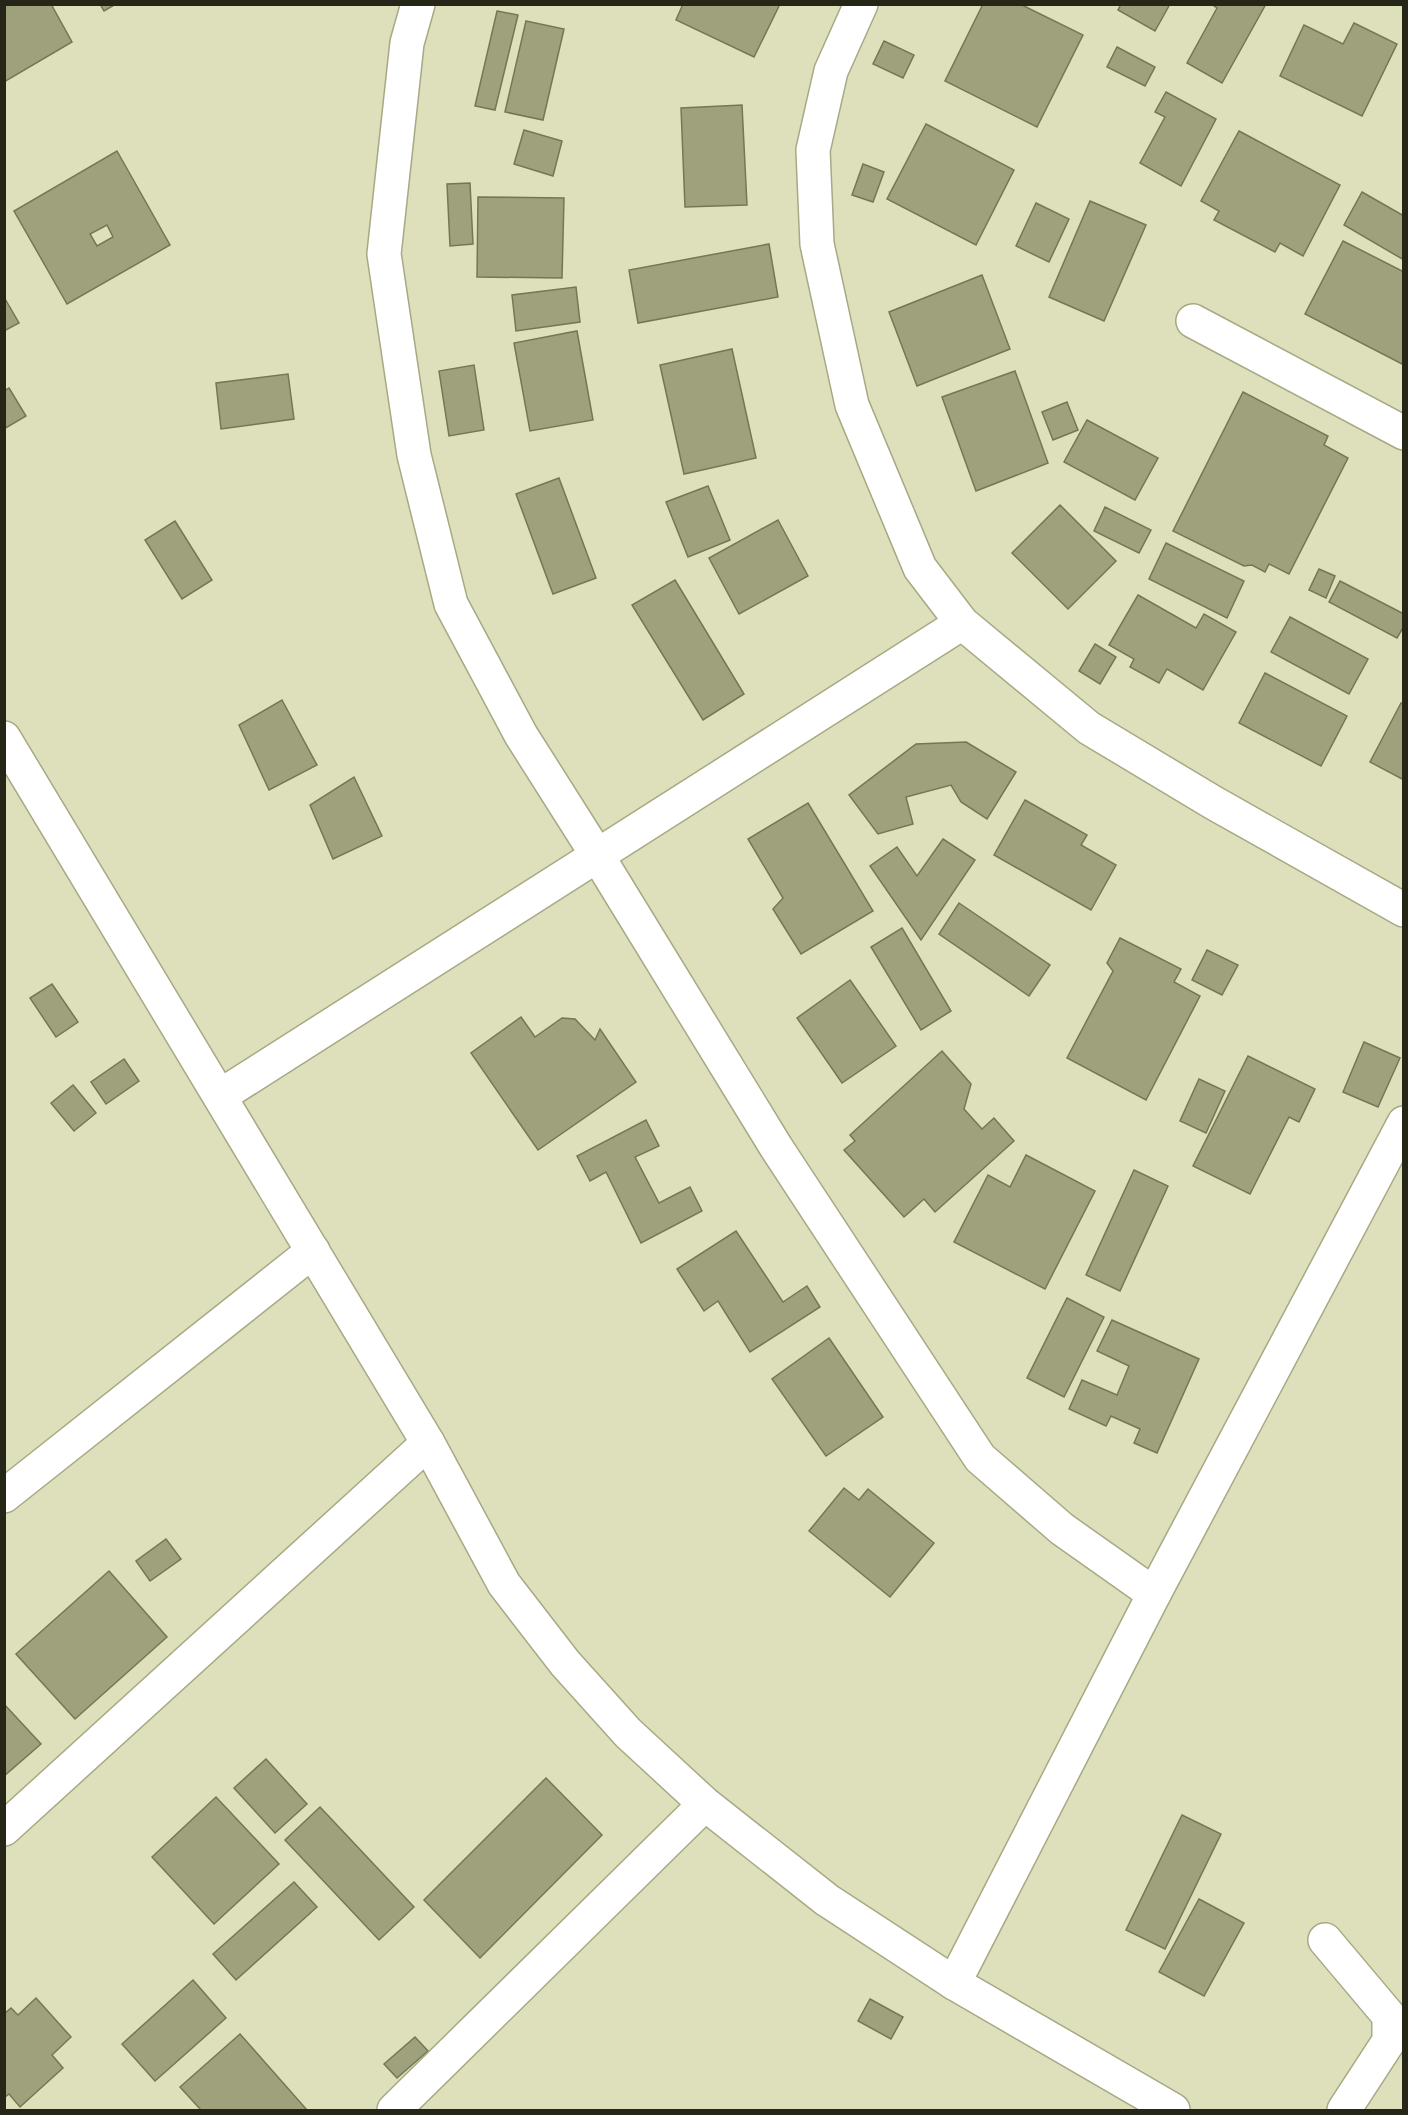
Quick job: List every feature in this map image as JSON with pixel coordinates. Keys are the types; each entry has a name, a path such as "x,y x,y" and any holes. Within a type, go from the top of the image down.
{"street":[{"path":"418,4 407,44 384,254 414,455 451,604 521,735 776,1147 980,1458 1062,1529 1154,1594"},
{"path":"861,4 831,71 813,150 817,244 852,405 920,568 962,623 1089,728 1214,803 1404,910"},
{"path":"1193,321 1404,433"},
{"path":"220,1096 962,623"},
{"path":"5,741 429,1443 504,1584 565,1663 628,1733 705,1804 827,1900 954,1983 1173,2110"},
{"path":"954,1983 1154,1594 1404,1123"},
{"path":"4,1496 313,1251"},
{"path":"4,1829 429,1443"},
{"path":"394,2110 705,1804"},
{"path":"1325,1940 1389,2016 1389,2041 1344,2110"}],"building":[{"path":"4,4 51,4 72,42 4,82"},
{"path":"100,4 116,4 104,11"},
{"path":"683,4 780,4 754,57 676,20"},
{"path":"983,4 1020,4 1083,35 1037,127 945,81"},
{"path":"1121,4 1170,4 1155,31 1118,10"},
{"path":"1211,4 1266,4 1222,83 1187,63 1217,8"},
{"path":"497,11 518,15 495,110 475,106"},
{"path":"526,21 564,29 543,120 505,112"},
{"path":"1354,23 1397,44 1362,116 1280,76 1304,25 1343,44"},
{"path":"884,41 914,55 903,78 873,64"},
{"path":"1117,47 1155,67 1145,86 1107,67"},
{"path":"1166,92 1216,119 1181,186 1140,163 1165,117 1155,112"},
{"path":"742,105 747,205 685,207 681,108"},
{"path":"926,124 1014,170 976,245 887,199"},
{"path":"524,130 562,141 553,176 514,164"},
{"path":"1239,131 1340,185 1303,256 1280,243 1275,252 1214,220 1219,211 1201,201"},
{"path":"117,151 170,245 67,304 14,211","holes":["107,225 113,237 97,246 90,234"]},
{"path":"863,164 884,172 873,202 852,195"},
{"path":"470,183 473,244 450,246 447,184"},
{"path":"1362,192 1404,216 1404,260 1344,225"},
{"path":"478,197 564,198 562,278 477,277"},
{"path":"1090,201 1146,225 1104,321 1049,297"},
{"path":"1036,203 1069,219 1049,262 1016,246"},
{"path":"1343,241 1404,272 1404,365 1305,314"},
{"path":"769,244 778,297 638,323 629,270"},
{"path":"982,275 1010,349 917,386 889,312"},
{"path":"576,287 580,322 516,331 512,295"},
{"path":"4,297 19,323 4,331"},
{"path":"577,331 593,420 530,431 514,343"},
{"path":"732,349 756,458 684,474 660,365"},
{"path":"474,365 484,430 449,436 439,371"},
{"path":"1015,371 1048,463 976,491 942,397"},
{"path":"288,374 294,419 221,429 216,383"},
{"path":"9,388 26,416 4,429 4,391"},
{"path":"1243,392 1328,436 1324,445 1348,458 1289,574 1269,564 1265,572 1252,565 1244,566 1173,531"},
{"path":"1067,402 1078,430 1053,440 1042,412"},
{"path":"1087,420 1158,458 1135,500 1064,462"},
{"path":"559,478 596,578 553,594 516,494"},
{"path":"708,486 730,540 688,557 666,502"},
{"path":"1060,505 1116,561 1068,609 1012,553"},
{"path":"1105,507 1151,530 1139,553 1094,531"},
{"path":"778,520 808,576 739,614 709,558"},
{"path":"175,521 212,580 182,599 145,540"},
{"path":"1166,543 1244,581 1227,618 1149,579"},
{"path":"1319,569 1335,576 1326,598 1309,590"},
{"path":"675,580 744,694 703,720 632,605"},
{"path":"1340,581 1404,614 1404,626 1397,638 1329,602"},
{"path":"1138,595 1196,628 1204,614 1236,632 1203,690 1167,669 1159,683 1130,667 1134,659 1109,645"},
{"path":"1290,617 1368,659 1349,694 1271,652"},
{"path":"1095,644 1116,657 1100,684 1079,671"},
{"path":"1265,673 1347,716 1321,766 1239,723"},
{"path":"282,700 317,765 269,790 239,725"},
{"path":"1401,703 1404,705 1404,780 1370,762"},
{"path":"966,742 1016,772 987,819 961,802 951,785 906,797 913,824 878,834 849,795 916,744"},
{"path":"354,777 382,836 333,859 310,805"},
{"path":"1025,800 1087,835 1081,845 1116,865 1091,910 994,855"},
{"path":"808,803 873,911 801,954 773,909 783,898 748,839"},
{"path":"943,839 975,860 921,940 870,866 897,847 917,876"},
{"path":"959,903 1050,965 1029,996 939,934"},
{"path":"902,928 951,1011 921,1030 871,947"},
{"path":"1120,938 1181,969 1174,982 1200,996 1146,1100 1067,1058 1113,971 1107,963"},
{"path":"1207,950 1238,965 1222,995 1192,980"},
{"path":"850,980 896,1046 842,1083 797,1018"},
{"path":"52,984 78,1022 56,1037 30,998"},
{"path":"521,1017 535,1037 562,1018 575,1019 595,1040 600,1029 636,1082 538,1150 471,1053"},
{"path":"1364,1042 1400,1058 1378,1107 1343,1092"},
{"path":"942,1051 971,1084 964,1109 982,1129 994,1118 1014,1141 935,1212 924,1199 904,1217 844,1150 855,1141 850,1135"},
{"path":"1248,1056 1315,1089 1299,1122 1289,1117 1250,1194 1193,1166"},
{"path":"124,1059 139,1081 106,1104 91,1082"},
{"path":"1199,1079 1225,1091 1206,1133 1180,1121"},
{"path":"73,1085 96,1113 74,1131 51,1103"},
{"path":"646,1120 659,1146 635,1157 659,1203 690,1187 702,1211 641,1243 606,1172 590,1181 577,1156"},
{"path":"1026,1155 1095,1191 1045,1289 954,1242 988,1175 1010,1187"},
{"path":"1134,1170 1168,1186 1120,1291 1086,1275"},
{"path":"736,1231 783,1302 807,1286 820,1307 750,1352 718,1301 704,1311 677,1269"},
{"path":"1067,1298 1104,1317 1064,1397 1027,1378"},
{"path":"1112,1320 1199,1359 1157,1453 1134,1443 1140,1429 1111,1416 1106,1426 1069,1409 1082,1380 1117,1395 1129,1366 1097,1351"},
{"path":"829,1338 883,1417 826,1456 772,1379"},
{"path":"844,1488 859,1500 868,1489 934,1543 890,1597 809,1531"},
{"path":"166,1539 181,1559 150,1581 136,1561"},
{"path":"109,1571 167,1637 75,1719 16,1654"},
{"path":"4,1704 41,1744 4,1776"},
{"path":"266,1759 307,1804 275,1833 234,1788"},
{"path":"546,1778 602,1835 480,1958 424,1900"},
{"path":"216,1797 279,1864 214,1924 152,1857"},
{"path":"320,1807 414,1907 379,1940 285,1840"},
{"path":"1182,1815 1221,1834 1165,1949 1126,1930"},
{"path":"294,1882 317,1907 236,1980 213,1954"},
{"path":"1199,1899 1244,1923 1204,1996 1159,1972"},
{"path":"193,1980 226,2018 155,2081 122,2044"},
{"path":"36,1998 71,2037 52,2055 63,2068 20,2107 9,2094 4,2098 4,2014 11,2008 18,2015"},
{"path":"870,1999 903,2017 891,2039 858,2021"},
{"path":"240,2034 307,2110 201,2110 180,2087"},
{"path":"415,2037 428,2051 397,2078 384,2064"}]}
